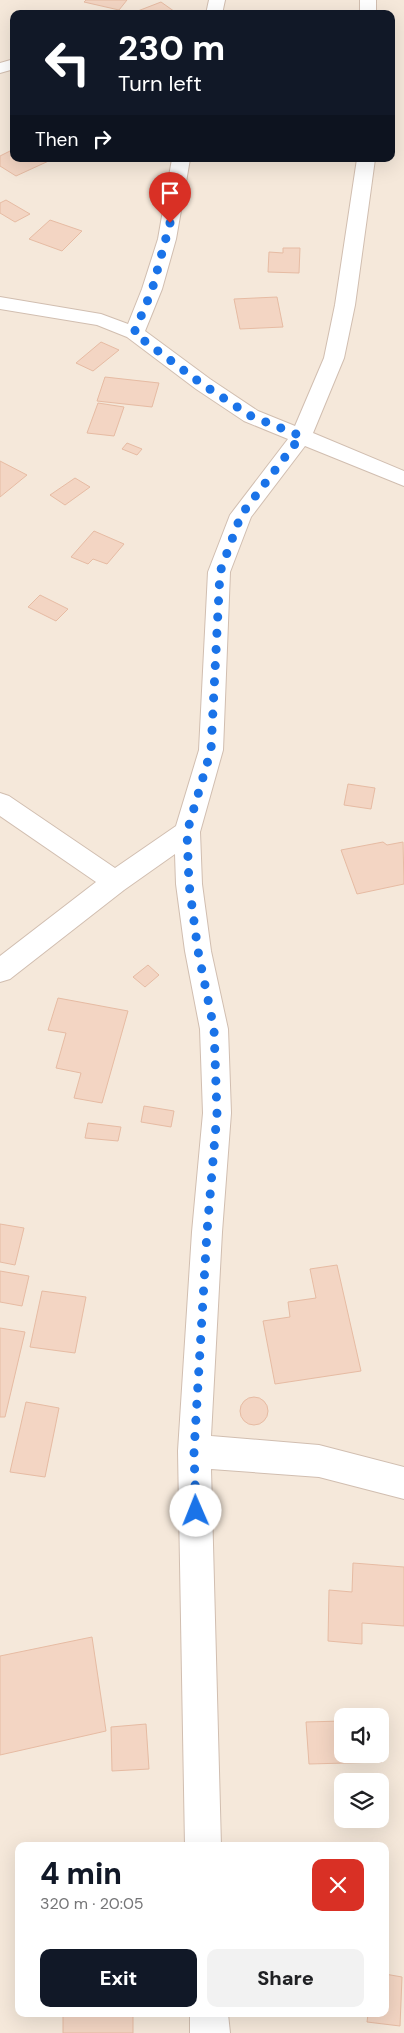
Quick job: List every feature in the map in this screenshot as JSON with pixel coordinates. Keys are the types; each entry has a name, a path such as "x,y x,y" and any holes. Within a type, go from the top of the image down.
{"street":[{"path":"134,333 152,290 167,239 180,162"},
{"path":"203,1842 194,1452 207,1232 217,1113 214,1029 198,951 190,893 187,832 211,750 220,572 241,515 301,436 334,358 345,305 366,162"},
{"path":"0,303 101,320 134,333 202,384 251,416 404,480"},
{"path":"0,803 115,882"},
{"path":"0,971 115,882 187,832"},
{"path":"194,1452 319,1461 404,1483"},
{"path":"209,2017 210,2033"}],"shaded area":[{"path":"0,0 404,0 404,2033 0,2033"}],"building":[{"path":"86,0 127,0 119,10 84,2"},
{"path":"161,2 172,10 140,10"},
{"path":"10,151 10,162 46,162 16,176 0,166 0,156"},
{"path":"6,200 30,214 15,222 0,213 0,203"},
{"path":"50,220 82,231 62,251 29,239"},
{"path":"283,248 300,248 299,273 268,272 269,252 283,253"},
{"path":"277,297 283,327 240,329 234,299"},
{"path":"101,342 119,350 93,371 76,363"},
{"path":"105,377 159,383 152,407 97,401"},
{"path":"98,403 124,407 114,436 87,433"},
{"path":"127,443 142,449 137,455 122,449"},
{"path":"0,461 27,475 0,497"},
{"path":"75,478 90,487 65,505 50,495"},
{"path":"94,531 124,544 107,564 93,559 88,564 71,557"},
{"path":"40,595 68,609 56,621 28,607"},
{"path":"348,784 375,788 371,809 344,805"},
{"path":"383,842 387,845 403,842 404,884 357,894 341,850"},
{"path":"148,965 159,975 145,987 133,977"},
{"path":"58,998 128,1011 102,1103 74,1098 81,1073 56,1068 66,1033 48,1030"},
{"path":"144,1106 174,1111 171,1127 141,1122"},
{"path":"88,1123 121,1127 118,1141 85,1138"},
{"path":"0,1224 24,1228 15,1265 0,1262"},
{"path":"337,1265 361,1371 275,1384 263,1321 290,1317 288,1302 316,1298 310,1269"},
{"path":"0,1271 29,1276 22,1306 0,1302"},
{"path":"42,1291 86,1297 75,1353 30,1347"},
{"path":"0,1328 25,1332 5,1417 0,1417"},
{"path":"254,1397 264,1401 268,1411 264,1421 254,1425 244,1421 240,1411 244,1401"},
{"path":"26,1402 59,1408 45,1477 10,1472"},
{"path":"353,1563 404,1567 404,1626 362,1623 362,1644 328,1641 329,1590 352,1592"},
{"path":"92,1637 106,1731 0,1755 0,1656"},
{"path":"334,1721 334,1763 346,1763 309,1764 306,1722"},
{"path":"146,1724 149,1769 112,1771 111,1727"},
{"path":"389,1975 402,1977 400,2026 367,2022 368,2017 389,2017"},
{"path":"63,2017 133,2017 133,2033 63,2033"}],"route":[{"path":"170,223 152,290 134,333 202,384 251,416 301,436 241,515 220,572 211,750 187,832 189,884 198,951 214,1029 217,1113 207,1232 194,1452 196,1511"}]}
